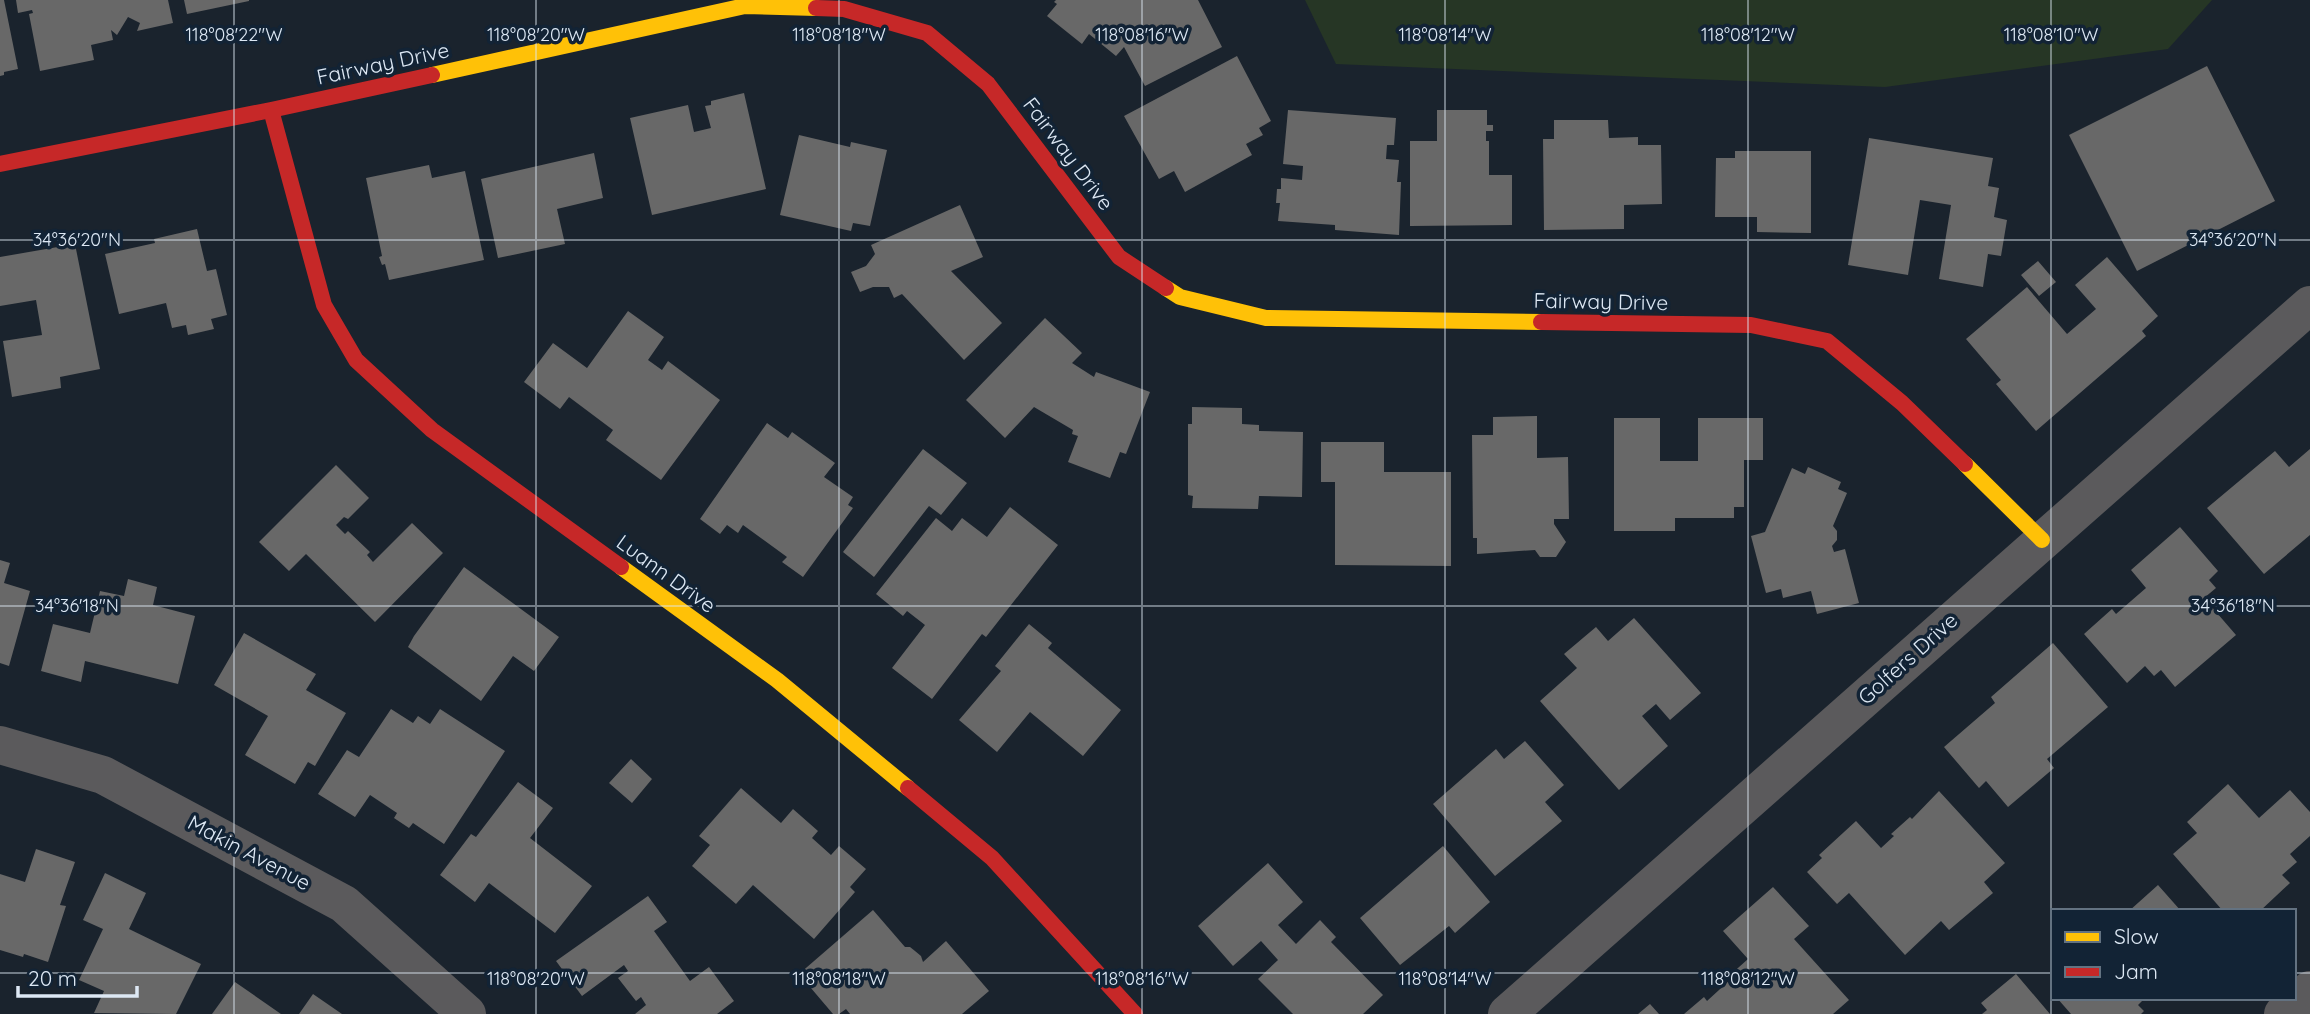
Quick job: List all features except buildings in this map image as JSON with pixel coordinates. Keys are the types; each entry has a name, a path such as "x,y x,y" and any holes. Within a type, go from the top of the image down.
{"street":[{"name":"Fairway Drive","path":"0,164 271,110 745,6 844,9 927,33 988,84 1119,257 1180,297 1266,318 1751,325 1828,341 1902,403 2042,540"},
{"name":"Luann Drive","path":"271,110 324,305 356,360 432,430 777,680 992,858 1135,1014"},
{"name":"Golfers Drive","path":"1507,1014 2310,305"},
{"name":"Makin Avenue","path":"0,746 103,775 344,904 467,1014"},
{"path":"2283,1014 2310,990"}],"green space":[{"path":"1305,0 2212,0 2168,49 1885,87 1336,64"}],"traffic: slow":[{"path":"432,75 745,6 816,8"},
{"path":"1166,288 1180,297 1266,318 1541,322"},
{"path":"1965,464 2042,540"},
{"path":"621,567 777,680 908,788"}],"traffic: jam":[{"path":"816,8 844,9 927,33 988,84 1119,257 1166,288"},
{"path":"0,164 432,75"},
{"path":"271,110 324,305 356,360 432,430 621,567"},
{"path":"1541,322 1751,325 1827,341 1902,403 1965,464"},
{"path":"908,788 992,858 1135,1014"}]}
